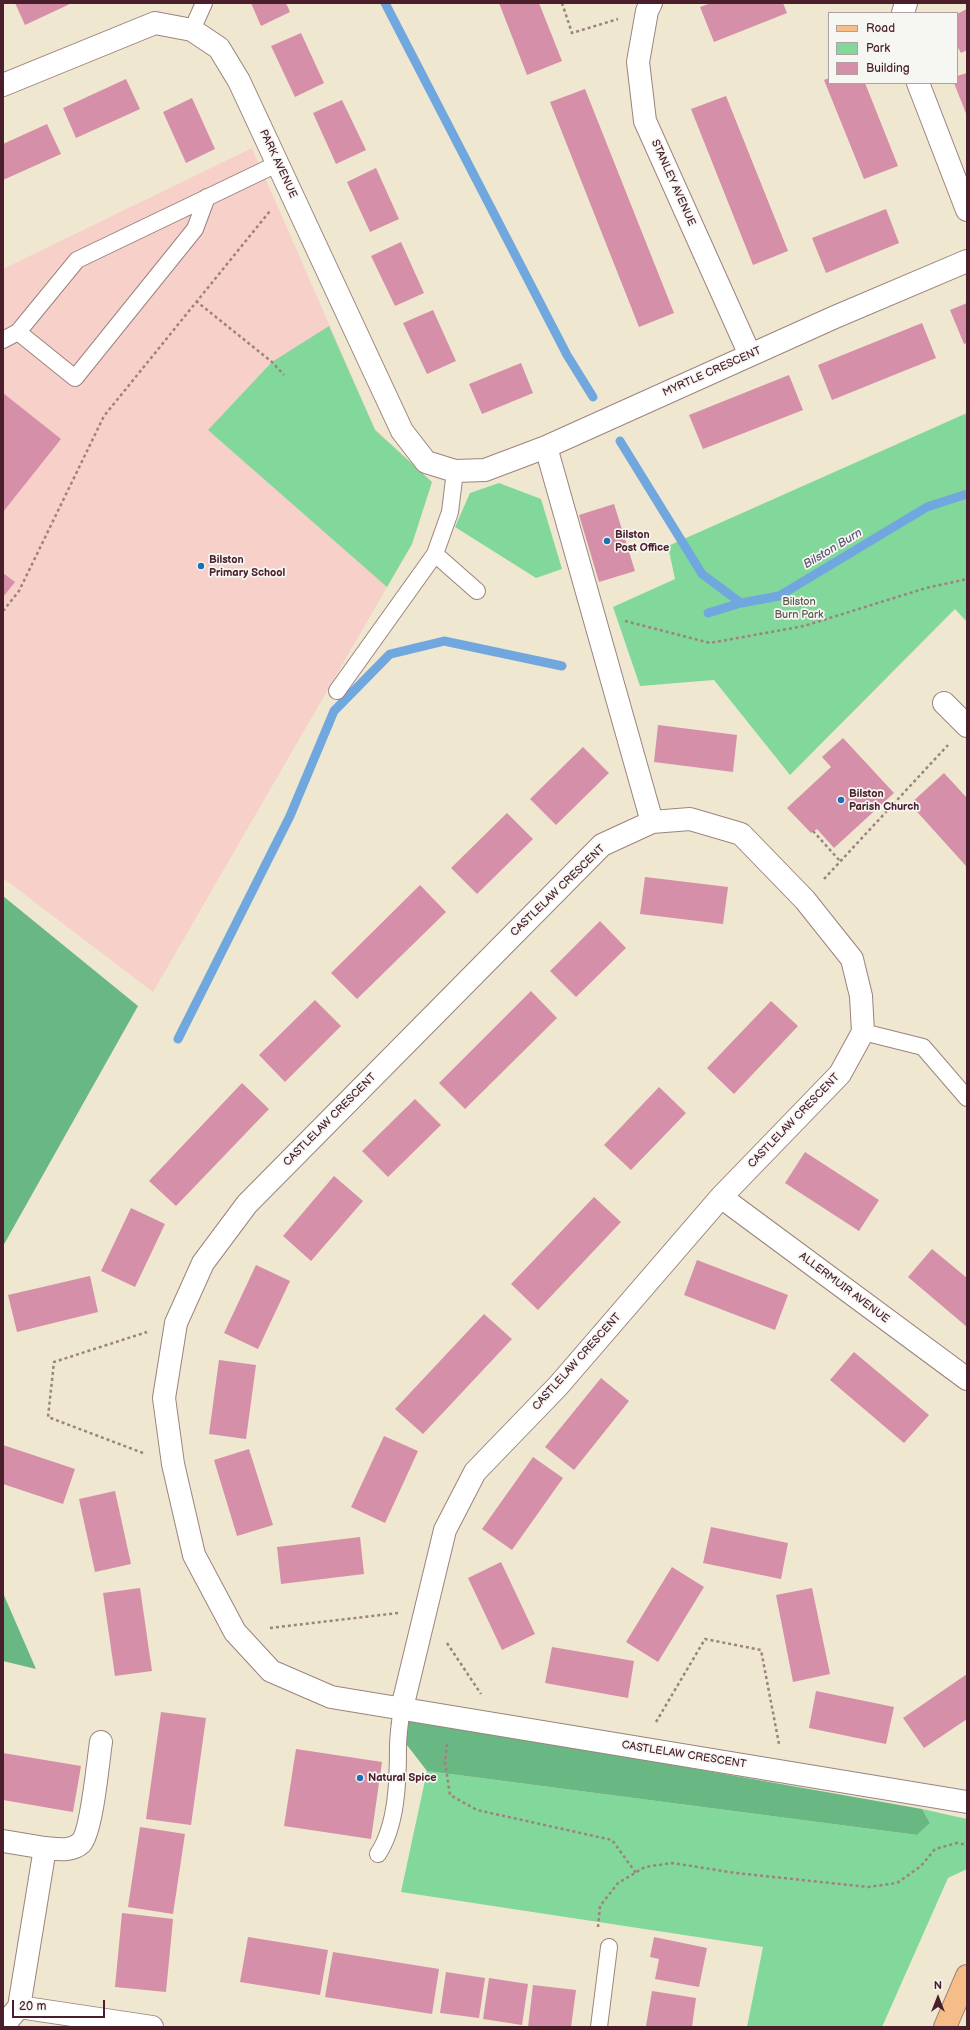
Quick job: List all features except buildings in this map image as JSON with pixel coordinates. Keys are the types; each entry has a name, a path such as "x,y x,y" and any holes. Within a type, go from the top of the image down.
{"main road":[{"path":"945,2027 967,1976"}],"street":[{"name":"STANLEY AVENUE","path":"649,7 638,62 645,121 750,355"},
{"name":"PARK AVENUE","path":"3,85 155,24 192,30 219,48 239,81 402,430 426,462 455,471"},
{"path":"918,84 967,210"},
{"name":"MYRTLE CRESCENT","path":"455,471 485,470 546,447 750,355 967,261"},
{"path":"546,447 652,822"},
{"path":"944,703 967,725"},
{"name":"CASTLELAW CRESCENT","path":"402,1708 445,1530 475,1472 558,1386 721,1197 840,1074 862,1032 861,996 852,959 805,900 741,834 690,819 652,822 602,845 247,1204 203,1263 176,1323 164,1398 173,1464 194,1555 235,1632 271,1671 331,1697 967,1802"},
{"name":"ALLERMUIR AVENUE","path":"721,1197 967,1379"},
{"path":"3,1841 66,1850 81,1843 88,1826 101,1742"},
{"path":"3,2026 19,2006 45,1848"},
{"path":"19,2006 152,2027"}],"lane":[{"path":"192,30 204,3"},
{"path":"3,340 18,332 77,260 277,164"},
{"path":"18,332 75,378 194,229 207,197"},
{"path":"337,691 435,554 450,512 455,471"},
{"path":"435,554 477,591"},
{"path":"862,1032 923,1047 967,1098"},
{"path":"378,1854 387,1840 398,1781 398,1746 402,1708"},
{"path":"599,2027 609,1947"}],"path":[{"path":"562,3 572,33 649,7"},
{"path":"3,611 19,591 104,416 276,203 294,199"},
{"path":"196,301 272,362 284,375"},
{"path":"594,614 710,643 804,626 926,588 967,579"},
{"path":"805,900 967,725"},
{"path":"813,831 840,861"},
{"path":"173,1464 48,1417 54,1362 176,1323"},
{"path":"235,1632 425,1610 501,1725"},
{"path":"642,1748 705,1639 761,1650 785,1772"},
{"path":"449,1716 445,1762 450,1795 478,1810 612,1840 636,1873"},
{"path":"609,1947 596,1943 600,1906 618,1883 645,1867 672,1863 736,1873 868,1887 897,1883 921,1866 935,1849 957,1843 967,1844"}],"shaded area":[{"name":"Bilston Primary School","path":"252,148 375,429 432,482 412,544 153,992 3,878 3,269"}],"green space":[{"path":"329,326 375,430 432,482 412,544 387,587 208,430 272,362"},
{"name":"Bilston Burn Park","path":"967,413 967,622 955,609 790,775 714,680 640,686 613,607 675,579 668,546"},
{"path":"499,483 541,499 562,569 536,578 455,527 470,493"},
{"path":"3,896 138,1006 3,1246"},
{"path":"3,1593 36,1669 3,1661"},
{"path":"414,1719 922,1809 930,1823 917,1835 427,1771 390,1723"},
{"path":"427,1771 917,1835 930,1823 922,1809 967,1819 967,1869 948,1878 882,2027 747,2027 763,1947 401,1892"}],"waterway":[{"path":"385,3 567,355 593,397"},
{"path":"620,441 702,574 741,603"},
{"name":"Bilston Burn","path":"708,613 741,603 779,596 927,507 967,494"},
{"path":"178,1039 290,816 334,711 390,654 444,641 562,666"}],"place":[{"name":"Bilston Post Office","path":"607,541"},
{"name":"Bilston Primary School","path":"201,566"},
{"name":"Bilston Parish Church","path":"841,800"},
{"name":"Natural Spice","path":"360,1778"}]}
